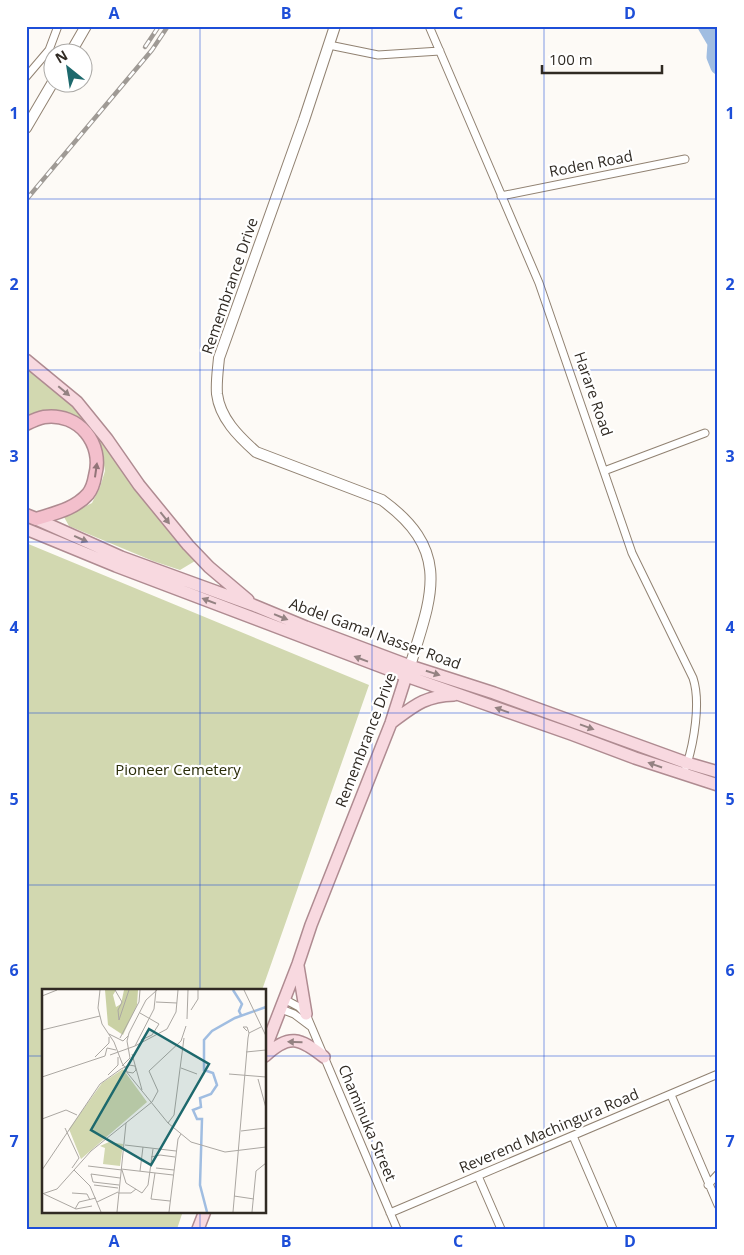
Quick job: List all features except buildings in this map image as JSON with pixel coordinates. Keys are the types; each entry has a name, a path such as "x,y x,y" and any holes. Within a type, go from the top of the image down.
{"highway":[{"path":"26,424 47,416 68,419 78,424 88,433 92,440 98,467 89,493 69,508 31,517"}],"main road":[{"path":"26,360 77,402 107,438 139,485 188,545 209,567 253,606"},
{"name":"Abdel Gamal Nasser Road","path":"31,517 121,557 253,606 461,695 685,769 718,772"},
{"name":"Abdel Gamal Nasser Road","path":"26,529 116,566 408,671 494,693 685,769 718,785"},
{"name":"Remembrance Drive","path":"266,1046 311,925 391,723 408,671"},
{"path":"391,723 414,706 436,696 461,695"},
{"path":"298,964 306,1014"},
{"path":"266,1055 275,1047 292,1041 308,1044 324,1057"},
{"path":"198,1229 205,1212"}],"street":[{"path":"26,78 49,50 58,26"},
{"path":"77,42 86,26"},
{"name":"Remembrance Drive","path":"335,26 304,120 218,358 217,394 226,420 240,438 256,452 382,500 398,512 415,530 423,544 428,560 431,584 421,628 408,671"},
{"name":"Harare Road","path":"429,26 539,283 632,553 690,670 695,684 698,700 697,715 685,769"},
{"path":"329,45 378,55 440,51"},
{"path":"26,128 47,92"},
{"name":"Roden Road","path":"502,196 685,159"},
{"path":"604,471 705,432"},
{"path":"283,1004 299,1007 306,1014"},
{"path":"283,1004 312,1028"},
{"name":"Chaminuka Street","path":"306,1014 396,1229"},
{"name":"Reverend Machingura Road","path":"390,1213 671,1096 718,1074"},
{"path":"671,1096 718,1205"},
{"path":"573,1136 613,1229"},
{"path":"708,1185 718,1174"},
{"path":"478,1176 501,1229"}],"green space":[{"path":"26,365 56,393 75,406 95,428 149,506 195,561 180,570 153,561 69,526 64,517 92,503 100,487 105,471 100,442 91,429 73,417 26,419"},
{"name":"Pioneer Cemetery","path":"26,543 369,685 262,989 42,989 42,1212 183,1212 177,1229 26,1229"}],"waterway":[{"path":"705,26 715,43 714,57 718,67"}],"railway":[{"path":"145,47 159,26"},
{"path":"26,200 152,50 168,26"}]}
